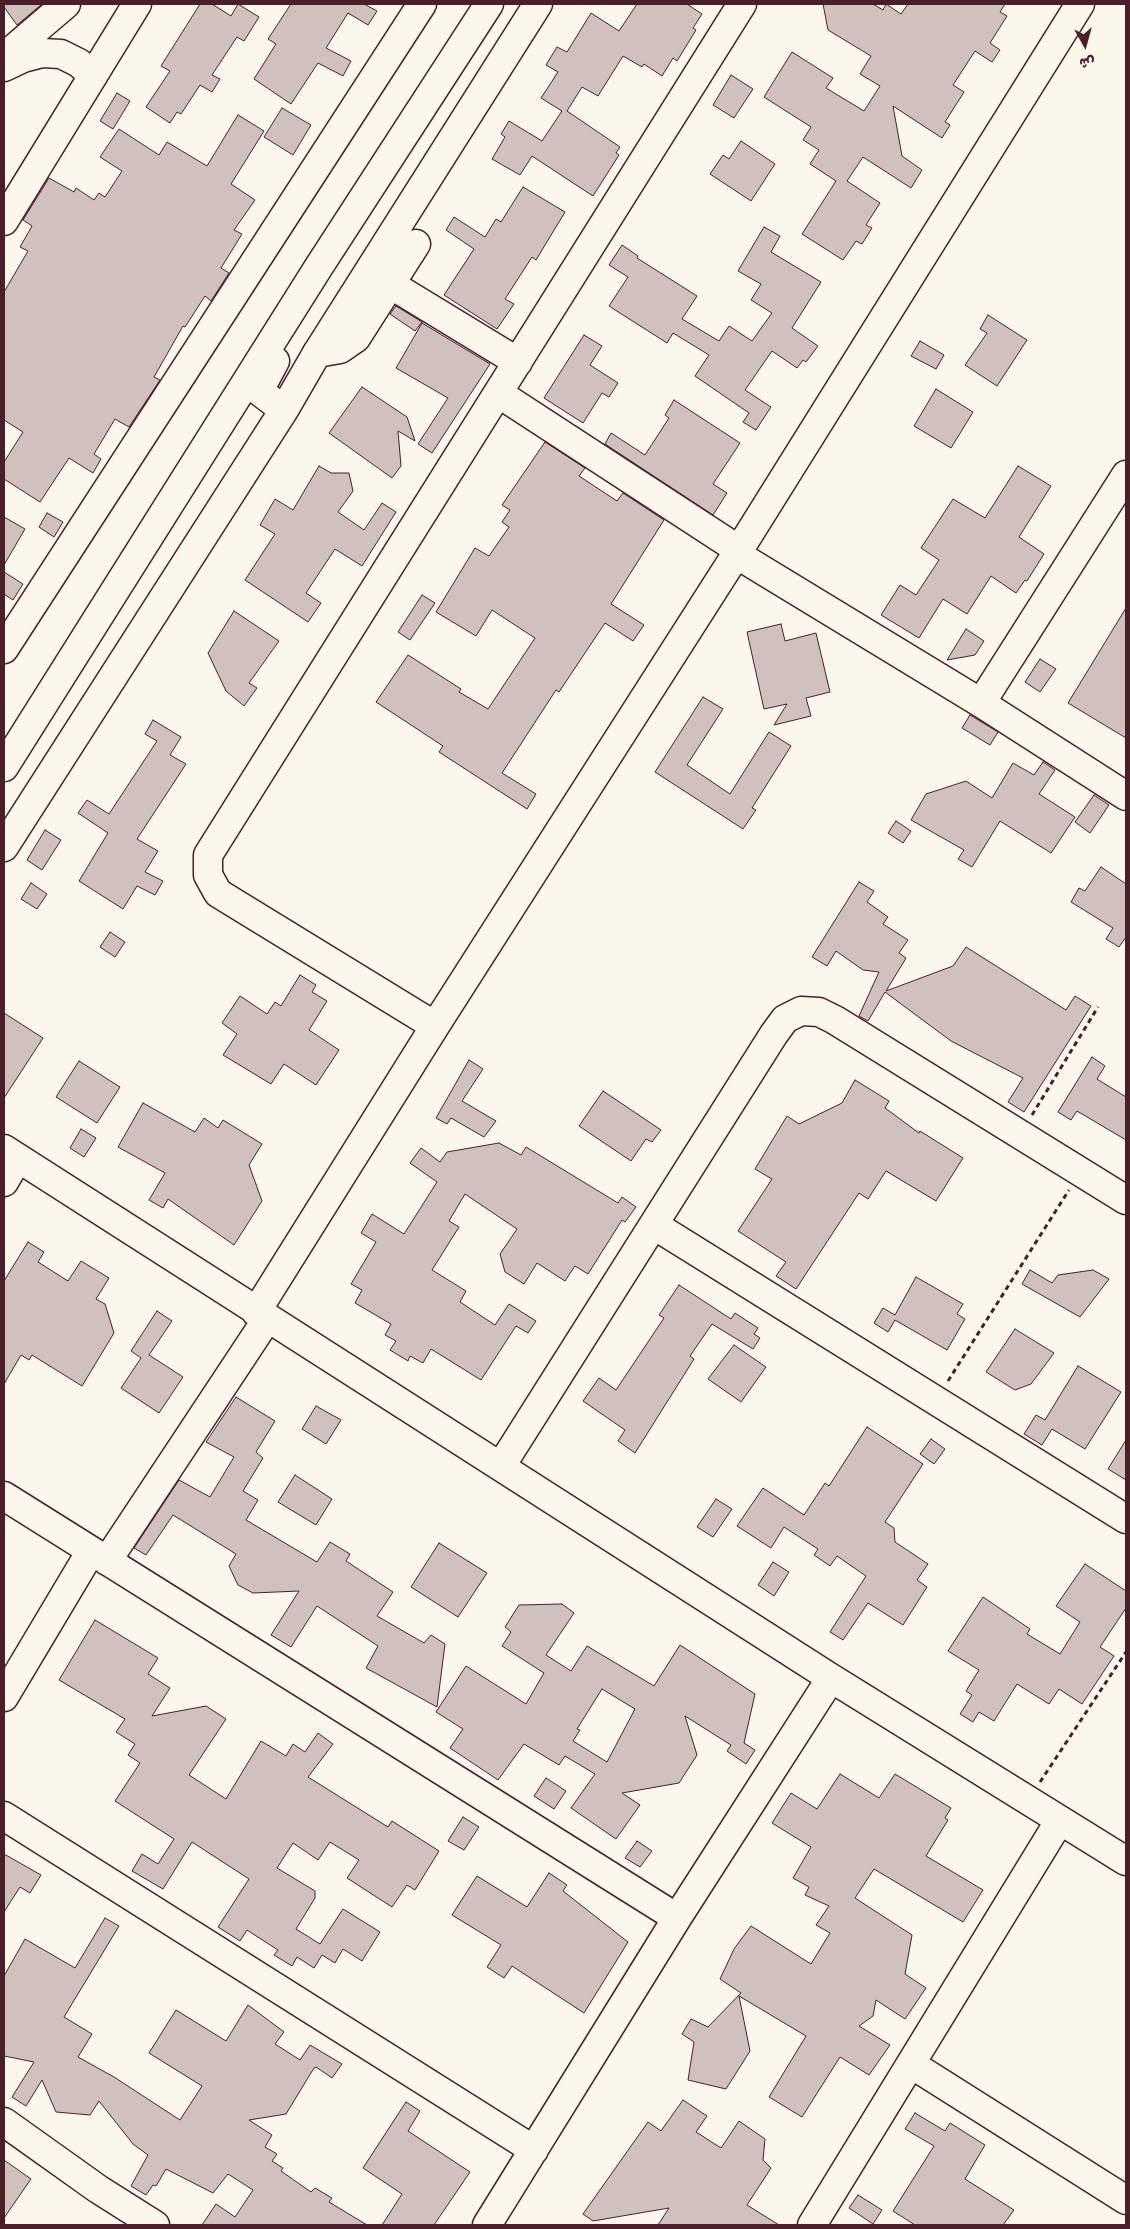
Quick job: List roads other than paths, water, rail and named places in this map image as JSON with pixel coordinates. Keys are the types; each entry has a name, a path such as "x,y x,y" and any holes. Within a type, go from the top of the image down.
{"street":[{"path":"4,57 66,4"},
{"path":"4,220 138,4"},
{"path":"4,649 422,4"},
{"path":"4,767 318,268 489,4"},
{"path":"4,847 284,410 317,353 538,4"},
{"path":"435,1026 218,893 208,875 208,854 742,4"},
{"path":"4,1697 261,1315 435,1026 737,552 1080,4"},
{"path":"4,67 23,58 42,53 61,54 79,62 93,76"},
{"path":"317,353 340,349 356,338 416,244"},
{"path":"284,410 262,395 259,388 314,294 318,285 318,268"},
{"path":"390,284 518,362"},
{"path":"498,393 737,552 982,703 1126,796"},
{"path":"982,703 1126,475"},
{"path":"502,1466 774,1034 785,1019 801,1011 819,1012 835,1020 1126,1200"},
{"path":"4,1182 11,1154 831,1678 1126,1861"},
{"path":"654,1225 1126,1519"},
{"path":"4,1496 677,1918"},
{"path":"487,2225 677,1918 831,1678"},
{"path":"4,1816 534,2150"},
{"path":"812,2225 1060,1820"},
{"path":"911,2064 1126,2200"},
{"path":"4,2122 98,2189 155,2225"}]}
